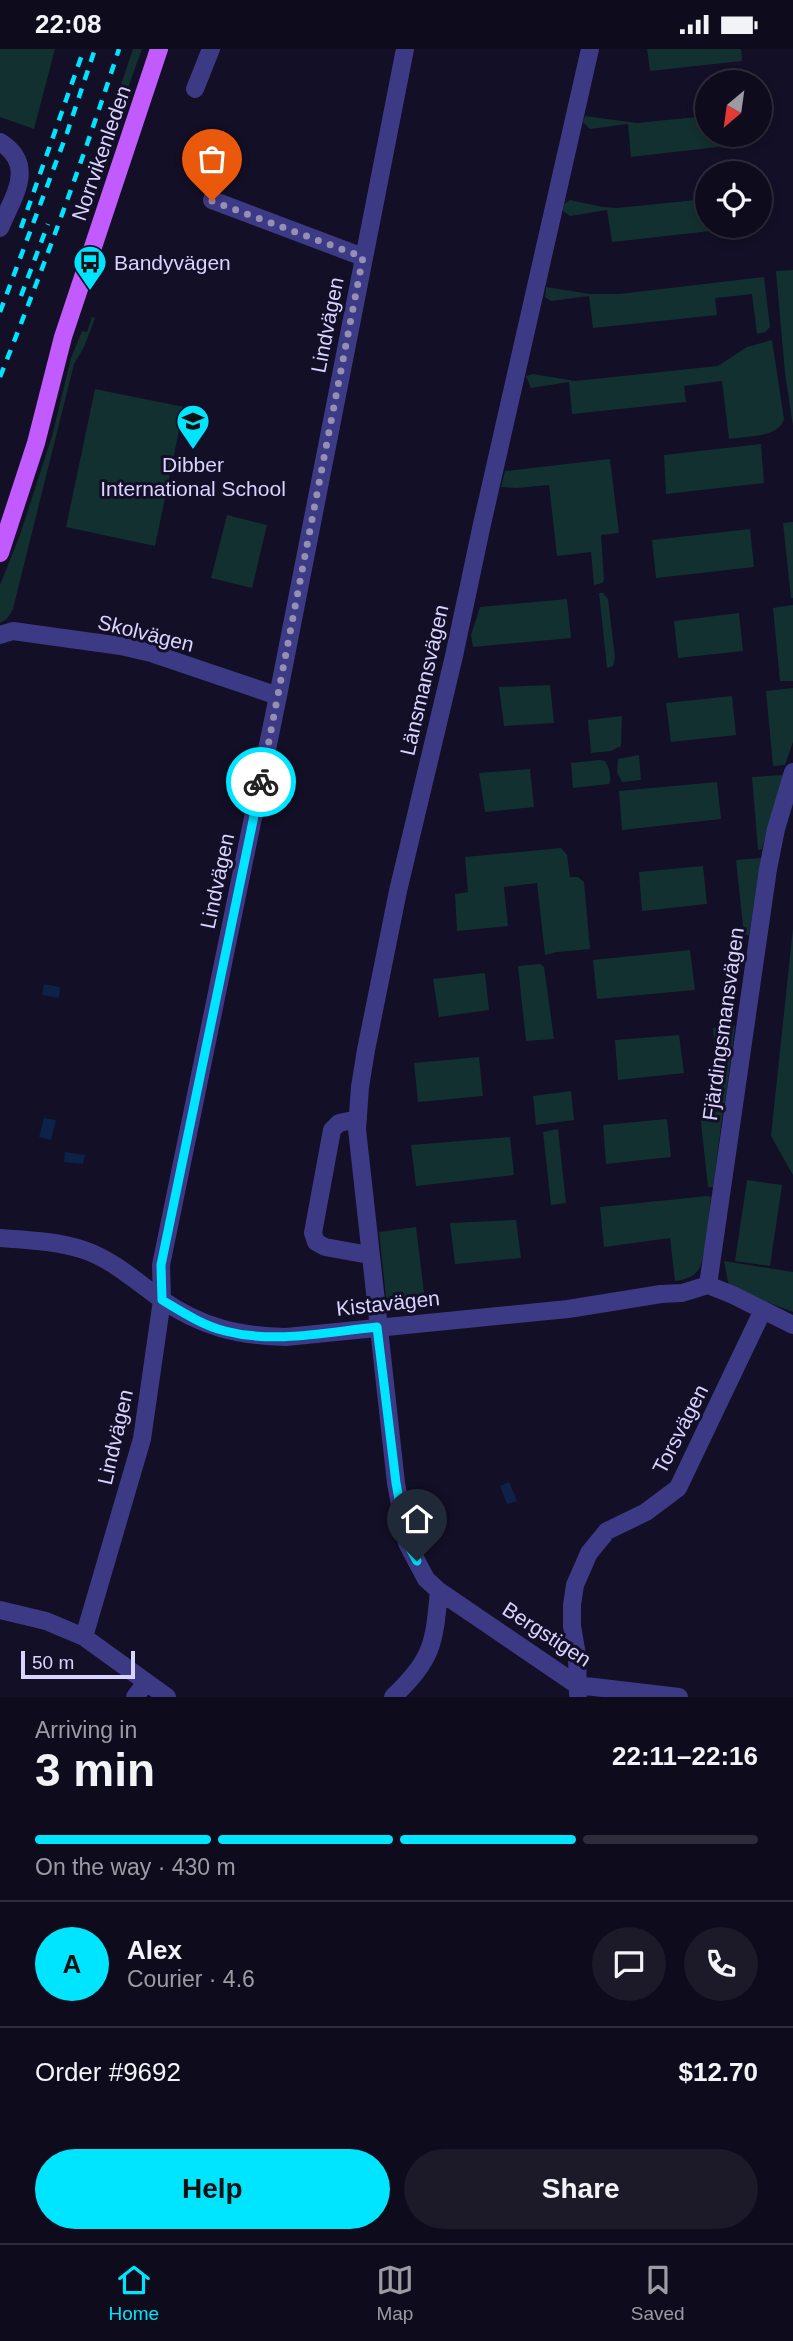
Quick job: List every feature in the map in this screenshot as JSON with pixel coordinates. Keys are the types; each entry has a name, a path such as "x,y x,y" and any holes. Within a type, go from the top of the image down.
{"main road":[{"name":"Norrvikenleden","path":"0,552 36,443 63,337 159,49"}],"street":[{"path":"195,89 211,49"},
{"name":"Lindvägen","path":"84,1637 142,1439 162,1300 161,1265 278,696 405,49"},
{"name":"Länsmansvägen","path":"377,1327 359,1162 358,1119 365,1059 398,891 454,656 590,49"},
{"path":"0,228 20,177 18,159 6,146"},
{"path":"212,201 363,257"},
{"name":"Skolvägen","path":"0,635 13,631 121,646 151,653 278,696"},
{"name":"Fjärdingsmansvägen","path":"708,1285 768,869 776,829 793,772"},
{"path":"358,1119 339,1123 332,1130 313,1233 316,1242 325,1247 369,1255"},
{"name":"Kistavägen","path":"0,1238 49,1242 86,1251 113,1265 162,1300 197,1320 224,1331 253,1336 286,1337 568,1309 681,1293 708,1285"},
{"path":"708,1285 793,1325"},
{"name":"Torsvägen","path":"578,1691 572,1605 575,1585 589,1553 607,1531 646,1512 678,1488 763,1310"},
{"name":"Bergstigen","path":"377,1327 396,1483 407,1543 426,1579 578,1691 679,1697"},
{"path":"393,1697 419,1670 435,1637 439,1591"},
{"path":"0,1610 46,1621 84,1637 167,1697"},
{"path":"135,1697 146,1682"}],"green space":[{"path":"0,49 55,49 34,129 0,117"},
{"path":"133,49 142,49 117,118 108,123"},
{"path":"647,49 741,49 742,61 650,71"},
{"path":"585,116 637,123 695,117 695,147 717,147 631,157 628,124 590,129 583,122"},
{"path":"570,200 617,208 695,200 695,233 612,242 607,210 570,216 563,211 564,204"},
{"path":"793,270 793,426 785,373 776,271"},
{"path":"764,277 770,327 757,334 752,294 715,298 717,315 593,328 589,296 551,301 545,297 546,287 590,294 619,294"},
{"path":"92,317 95,318 84,347 74,364 13,609 7,619 0,623 0,585 20,535 52,436 71,358 82,331 87,332"},
{"path":"772,340 784,419 776,430 753,436 729,439 722,381 684,386 686,402 572,414 569,382 531,388 526,376 533,374 575,381 718,366 747,347"},
{"path":"95,389 184,407 155,546 66,527"},
{"path":"761,444 764,483 666,494 664,455"},
{"path":"610,459 619,533 601,535 604,580 594,585 591,552 557,556 549,485 501,487 505,471"},
{"path":"227,515 267,525 252,588 211,578"},
{"path":"793,522 793,598 791,598 783,523"},
{"path":"750,529 754,567 656,578 652,540"},
{"path":"599,593 603,593 608,599 615,658 613,666 607,668"},
{"path":"567,599 571,638 473,647 471,635 480,607"},
{"path":"793,605 793,681 780,681 773,608"},
{"path":"739,613 743,651 678,658 674,621"},
{"path":"550,685 554,723 504,726 499,687"},
{"path":"793,688 793,742 785,765 773,766 766,691"},
{"path":"732,696 736,735 671,742 666,703"},
{"path":"622,716 621,746 611,751 591,753 588,720"},
{"path":"639,755 641,780 622,782 617,772 618,759"},
{"path":"605,761 608,766 609,784 573,788 571,763"},
{"path":"530,769 534,807 485,812 479,773"},
{"path":"783,775 762,849 758,850 752,777"},
{"path":"717,782 721,819 622,830 619,791"},
{"path":"561,848 567,855 570,877 578,877 584,882 590,949 545,955 537,883 504,887 508,926 457,931 455,894 468,892 465,857"},
{"path":"761,858 749,935 744,935 736,860"},
{"path":"703,866 707,904 642,911 639,872"},
{"path":"793,928 793,1175 771,1136"},
{"path":"690,950 695,990 597,999 593,960"},
{"path":"540,964 544,967 554,1039 526,1041 518,966"},
{"path":"485,973 489,1010 439,1017 433,979"},
{"path":"735,1026 725,1103 720,1103 713,1028"},
{"path":"679,1035 684,1073 618,1080 615,1040"},
{"path":"479,1057 483,1096 418,1102 414,1063"},
{"path":"571,1091 574,1120 536,1125 533,1096"},
{"path":"723,1111 713,1187 708,1187 700,1113"},
{"path":"667,1119 671,1157 606,1164 603,1125"},
{"path":"558,1129 566,1203 551,1205 543,1132"},
{"path":"510,1137 514,1175 416,1186 411,1145"},
{"path":"747,1180 782,1185 770,1266 735,1261"},
{"path":"711,1197 704,1255 699,1269 688,1278 675,1281 670,1238 604,1247 600,1207"},
{"path":"516,1220 521,1258 455,1264 450,1223"},
{"path":"416,1227 426,1309 408,1311 386,1297 379,1232"},
{"path":"724,1261 793,1272 793,1312 729,1287"}],"water":[{"path":"44,984 60,987 59,998 42,995"},
{"path":"44,1118 56,1120 51,1140 39,1137"},
{"path":"65,1152 85,1155 83,1164 64,1162"},
{"path":"509,1482 517,1501 507,1504 500,1486"}],"railway":[{"path":"21,228 84,49"},
{"path":"0,312 67,133 95,49"},
{"path":"0,377 62,214 119,49"},
{"path":"21,296 48,224"}],"way so far":[{"path":"212,201 363,257 261,782"}],"place":[{"name":"Bandyvägen","path":"90,292"},
{"name":"Dibber International School","path":"193,451"}],"route":[{"path":"261,782 161,1265 162,1300 197,1320 224,1331 253,1336 286,1337 377,1327 396,1483 407,1543 417,1561"}]}
